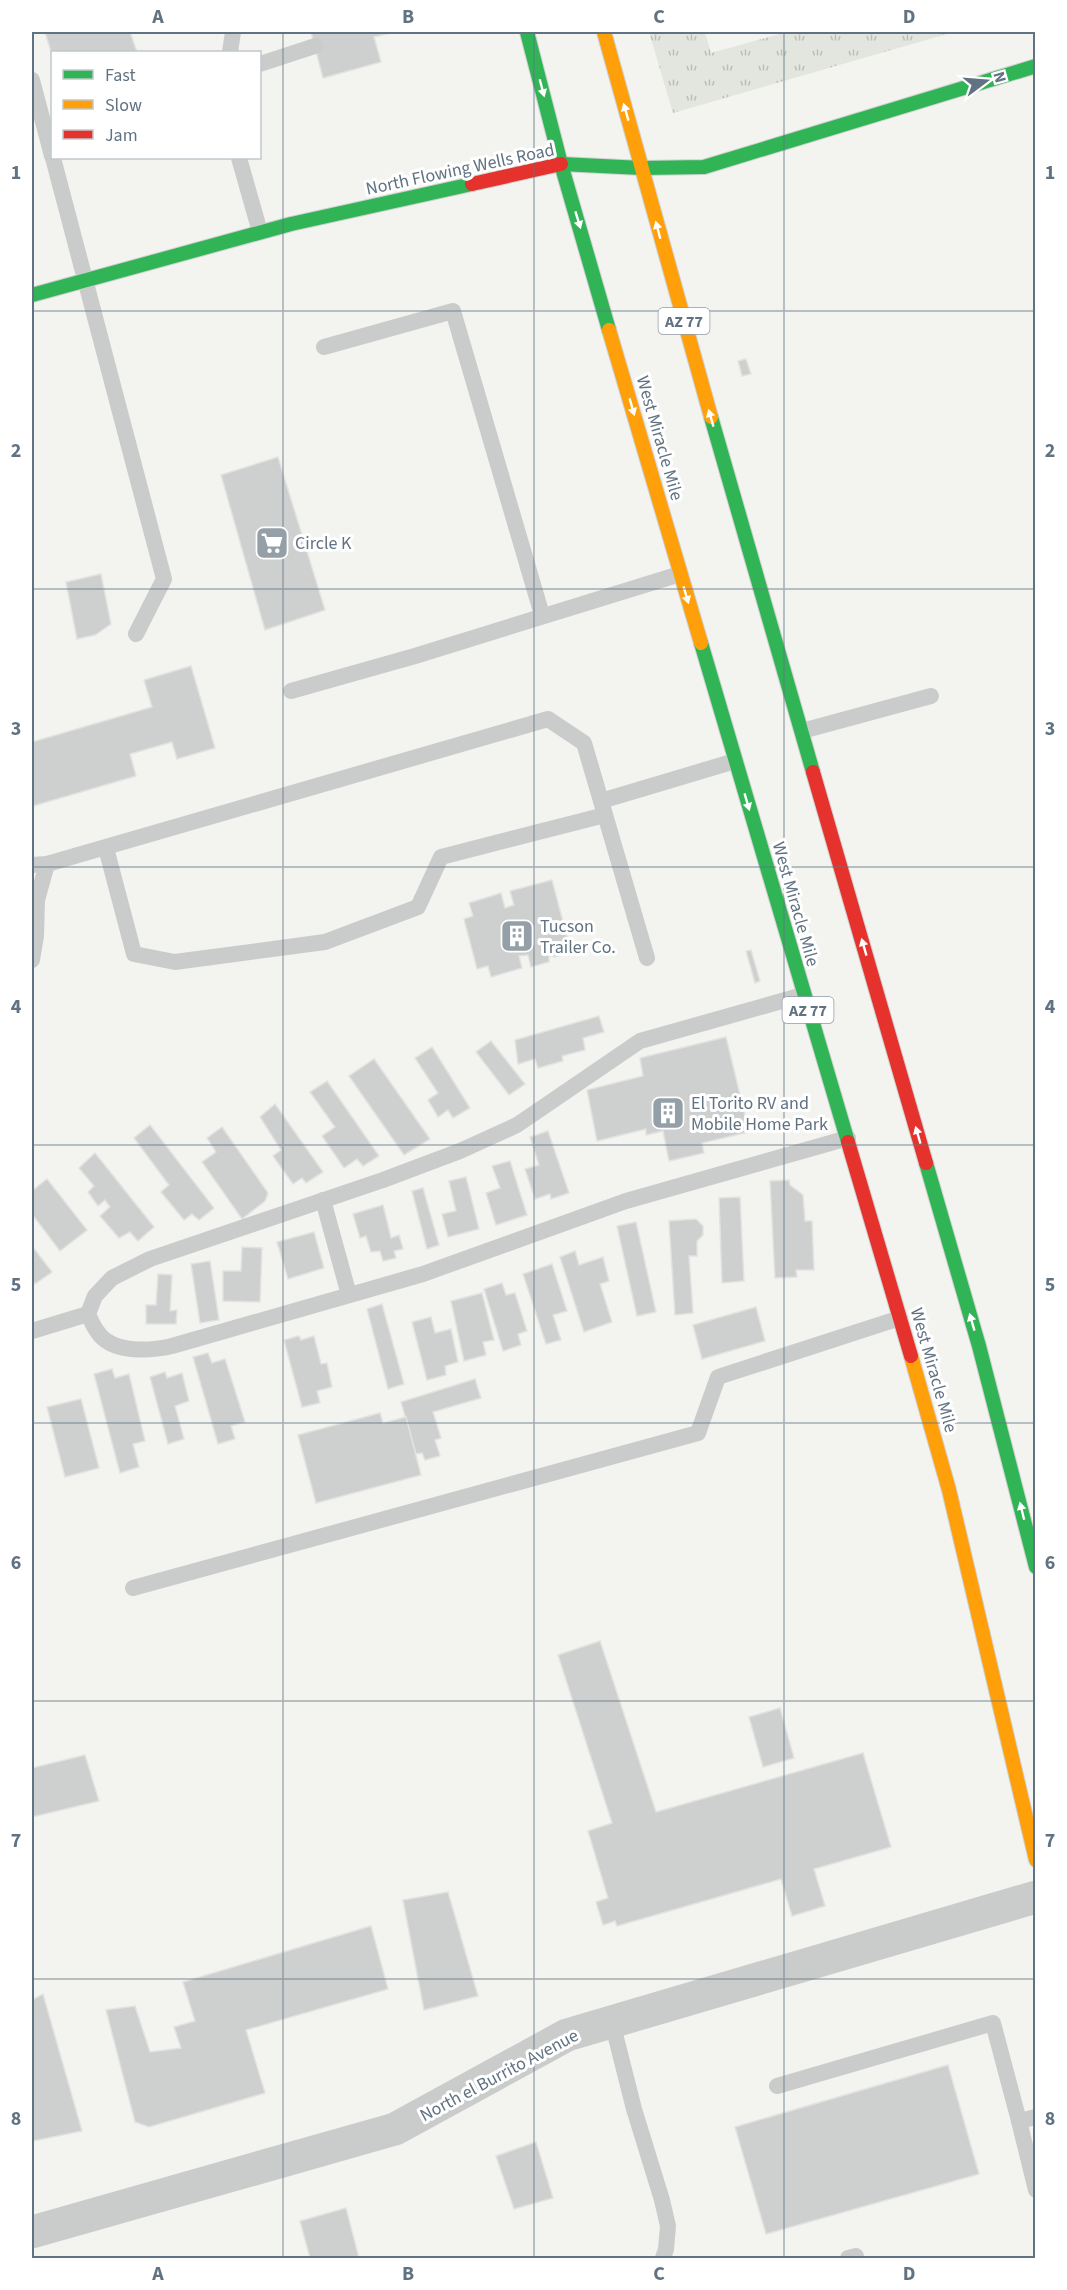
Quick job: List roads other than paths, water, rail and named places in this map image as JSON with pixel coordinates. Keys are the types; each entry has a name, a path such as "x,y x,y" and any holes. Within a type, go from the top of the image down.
{"main road":[{"name":"West Miracle Mile","path":"527,32 561,164 803,995 848,1138 949,1490 1035,1860"},
{"name":"AZ 77","path":"604,32 733,495 979,1346 1035,1568"},
{"name":"North Flowing Wells Road","path":"32,295 260,232 561,164 642,168 704,167 1035,66"}],"street":[{"name":"North el Burrito Avenue","path":"32,2232 395,2129 567,2035 1035,1897"}],"lane":[{"path":"230,51 233,32"},
{"path":"261,64 315,46"},
{"path":"32,80 51,150"},
{"path":"54,159 164,579 136,634"},
{"path":"239,159 260,232"},
{"path":"324,347 453,311 542,615"},
{"path":"291,692 680,574"},
{"path":"802,731 931,696"},
{"path":"32,960 36,936 39,865 106,848 548,720 584,743 647,958"},
{"path":"106,848 134,954 175,962 325,942 418,907 441,857 603,808 735,761"},
{"path":"803,995 640,1041 517,1125 460,1151 140,1264 112,1278 95,1296 88,1314 98,1334 118,1346 139,1350 172,1346 423,1274 626,1201 848,1138"},
{"path":"323,1200 349,1295"},
{"path":"32,1331 88,1314"},
{"path":"133,1588 698,1433 718,1377 900,1318"},
{"path":"612,2022 634,2109 668,2226 663,2259"},
{"path":"777,2086 993,2023 1027,2119 1035,2190"}],"place":[{"name":"Circle K","path":"272,543"},
{"name":"Tucson Trailer Co.","path":"517,936"},
{"name":"El Torito RV and Mobile Home Park","path":"668,1113"}]}
